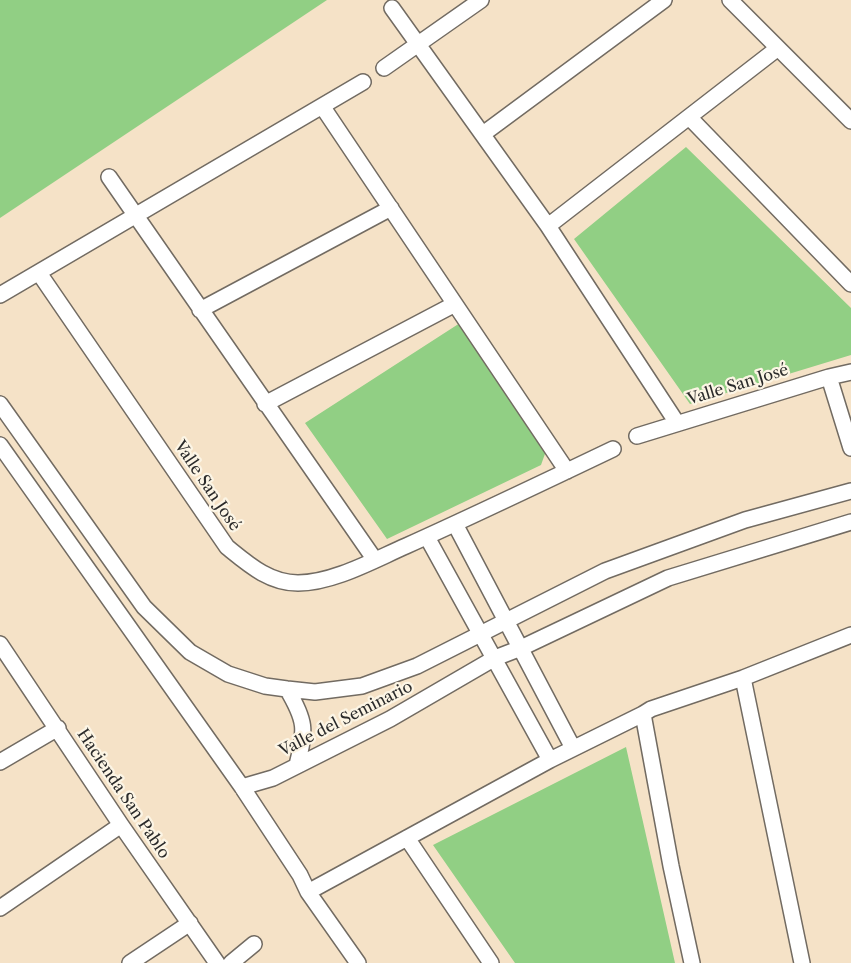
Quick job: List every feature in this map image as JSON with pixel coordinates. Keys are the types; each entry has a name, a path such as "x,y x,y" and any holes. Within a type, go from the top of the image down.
{"street":[{"path":"384,68 481,0"},
{"path":"483,134 663,0"},
{"path":"730,0 851,121"},
{"path":"392,8 548,226 677,423"},
{"path":"548,226 778,48"},
{"path":"0,295 363,82"},
{"path":"322,106 567,471"},
{"path":"689,117 851,284"},
{"path":"109,177 375,560"},
{"path":"200,310 391,208"},
{"name":"Valle San José","path":"39,273 227,547 248,565 271,578 296,583 319,582 427,537 613,449"},
{"path":"265,404 455,304"},
{"name":"Valle San José","path":"637,436 851,372"},
{"path":"829,377 851,448"},
{"name":"Valle del Seminario","path":"0,404 144,608 190,652 228,675 265,686 315,692 362,686 417,666 605,571 745,520 851,490"},
{"path":"0,445 242,787 300,875 308,892 358,963"},
{"name":"Valle del Seminario","path":"242,787 273,778 390,719 495,658 521,648 668,578 851,522"},
{"path":"455,524 573,748"},
{"path":"427,537 550,760"},
{"path":"308,892 550,760 651,709 743,678 851,635"},
{"name":"Hacienda San Pablo","path":"0,644 217,963"},
{"path":"743,678 802,963"},
{"path":"287,689 301,713 304,737 297,765"},
{"path":"643,714 671,866 692,963"},
{"path":"0,762 57,728"},
{"path":"0,908 121,825"},
{"path":"406,838 491,963"},
{"path":"130,963 190,923"},
{"path":"231,963 254,944"}],"green space":[{"path":"0,0 327,0 0,218"},
{"path":"686,147 851,308 851,355 690,404 574,239"},
{"path":"460,323 546,451 541,465 387,539 305,423"},
{"path":"626,747 675,963 515,963 433,845"}]}
